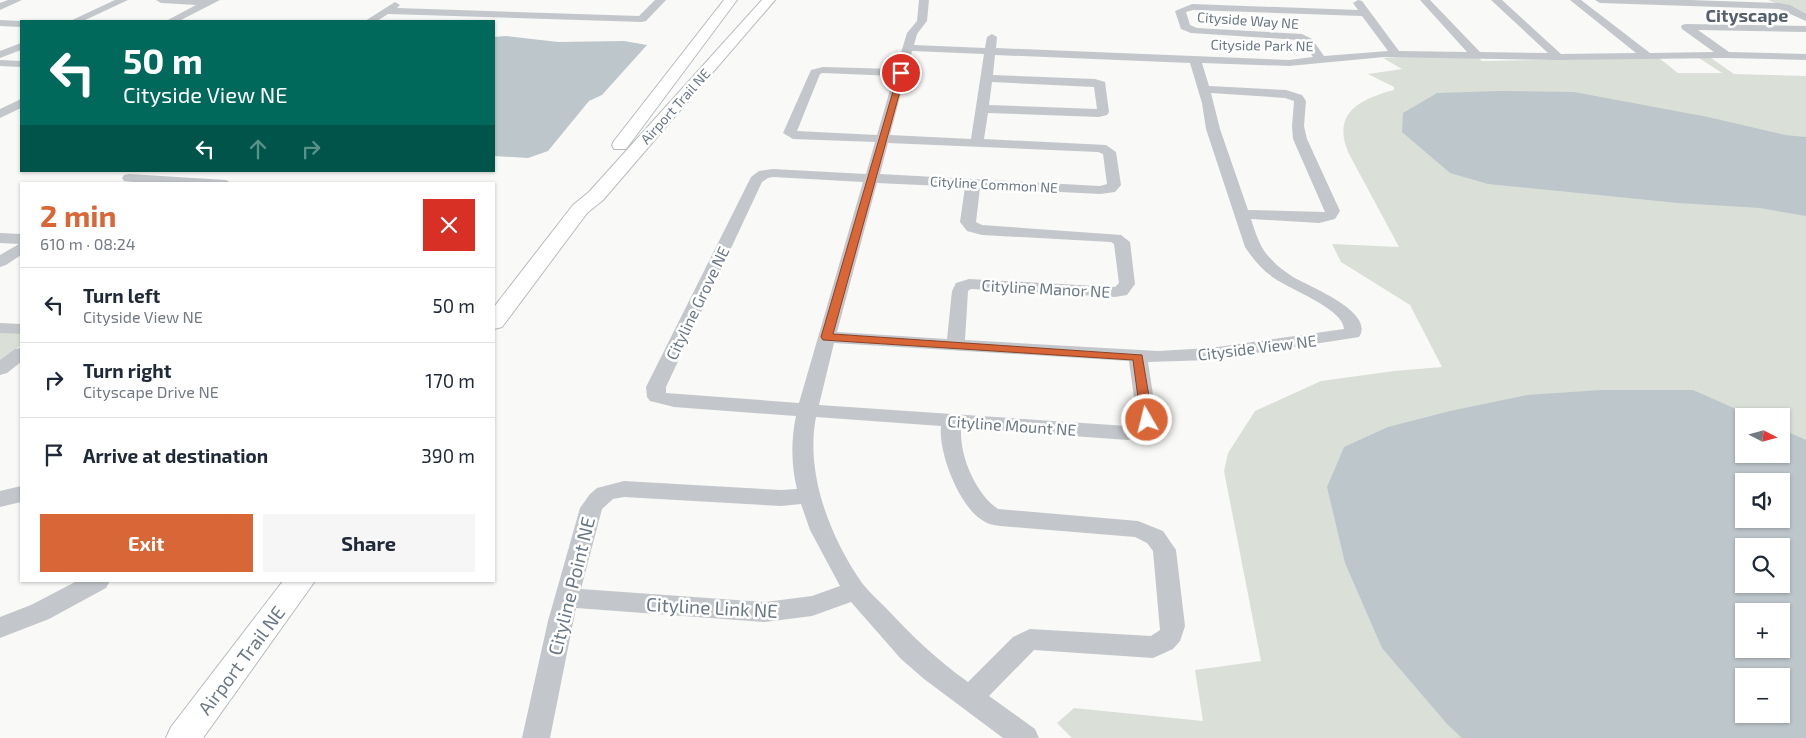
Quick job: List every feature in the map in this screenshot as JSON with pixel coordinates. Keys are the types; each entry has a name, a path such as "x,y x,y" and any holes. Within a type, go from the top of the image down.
{"main road":[{"name":"Airport Trail NE","path":"580,209 582,195 731,0"},
{"name":"Airport Trail NE","path":"495,321 580,209 596,196 769,0"},
{"name":"Airport Trail NE","path":"183,738 299,582"}],"street":[{"path":"0,6 17,0"},
{"path":"77,20 123,0"},
{"path":"161,0 212,2"},
{"path":"184,20 226,0"},
{"path":"372,20 402,0"},
{"path":"386,11 642,19 660,0"},
{"path":"924,0 922,21 912,33 807,411 803,432 804,475 809,495 825,538 854,590 910,651 1025,738"},
{"path":"1356,0 1396,54"},
{"path":"1425,0 1476,55"},
{"path":"1496,0 1558,56"},
{"path":"1566,0 1640,55"},
{"path":"1575,0 1640,55"},
{"path":"1600,0 1779,6 1786,7 1806,18"},
{"path":"173,20 212,2"},
{"path":"460,20 481,4"},
{"name":"Cityside Way NE","path":"1321,61 1308,40 1302,37 1195,31 1185,27 1180,10 1192,7 1366,13"},
{"path":"0,23 20,24"},
{"path":"1726,55 1686,27 1806,29"},
{"path":"901,73 823,70 815,72 790,133 794,135 977,143 992,37"},
{"path":"0,55 20,46"},
{"name":"Cityside Park NE","path":"908,48 1289,63 1396,54 1806,57"},
{"name":"Cityside View NE","path":"827,337 1138,357 1210,354 1354,333 1354,324 1347,316 1331,304 1288,281 1258,256 1249,239 1213,129 1205,89 1195,59"},
{"path":"0,63 20,64"},
{"path":"0,68 20,68"},
{"path":"982,109 1103,112 1101,85 1095,83 986,78"},
{"path":"1205,89 1286,94 1298,98 1300,101 1298,126 1300,139 1333,211 1330,216 1319,218 1241,214"},
{"path":"0,107 20,97"},
{"path":"0,114 20,104"},
{"name":"Cityline Common NE","path":"871,178 1106,190 1114,185 1109,152 1101,148 977,143"},
{"name":"Cityline Grove NE","path":"807,411 670,401 657,397 656,387 759,177 773,173 871,178"},
{"path":"130,178 194,182"},
{"name":"Cityline Manor NE","path":"955,346 960,291 962,287 969,284 1115,292 1121,291 1127,284 1122,242 1115,238 972,228 968,222 973,183"},
{"path":"0,238 20,239"},
{"path":"0,262 20,249"},
{"path":"0,328 20,329"},
{"path":"0,369 20,354"},
{"name":"Cityline Mount NE","path":"807,411 1128,433 1136,432 1141,430 1147,420 1138,357"},
{"path":"952,421 950,439 954,457 970,489 989,515 1138,529 1155,537 1164,550 1174,626 1172,635 1163,643 1153,647 1030,639 1022,644 970,698"},
{"name":"Cityline Point NE","path":"536,738 566,598 591,508 595,500 612,490 624,489 781,498 809,495"},
{"path":"0,499 20,494"},
{"path":"0,628 40,612 96,582"},
{"name":"Cityline Link NE","path":"566,598 765,612 812,606 833,600 854,590"}],"shaded area":[{"path":"1768,0 1806,0 1806,15"},
{"path":"506,36 558,42 624,41 647,45 602,95 589,101 548,151 528,158 495,156 495,37"},
{"path":"1477,57 1482,61 1659,58 1678,73 1722,73 1699,58 1711,58 1734,74 1806,76 1806,738 1072,738 1057,723 1074,708 1203,721 1195,670 1261,661 1224,471 1228,453 1255,411 1321,381 1394,371 1442,367 1410,305 1341,262 1332,244 1399,247 1349,154 1344,140 1344,128 1346,119 1352,110 1370,98 1394,90 1394,87 1368,74 1402,69 1383,58"},
{"path":"1500,91 1574,92 1708,117 1785,135 1806,137 1806,216 1760,208 1678,203 1488,184 1450,173 1402,132 1403,113 1437,93"},
{"path":"0,332 20,334 20,346 0,361"},
{"path":"1601,390 1693,390 1735,409 1735,463 1790,463 1790,433 1806,440 1806,738 1462,738 1447,724 1382,648 1345,563 1327,487 1344,447 1388,427 1450,411 1527,395"}],"district":[{"name":"Cityscape","path":"1747,15"}],"route":[{"path":"901,73 827,337 1138,357 1147,420"}]}
